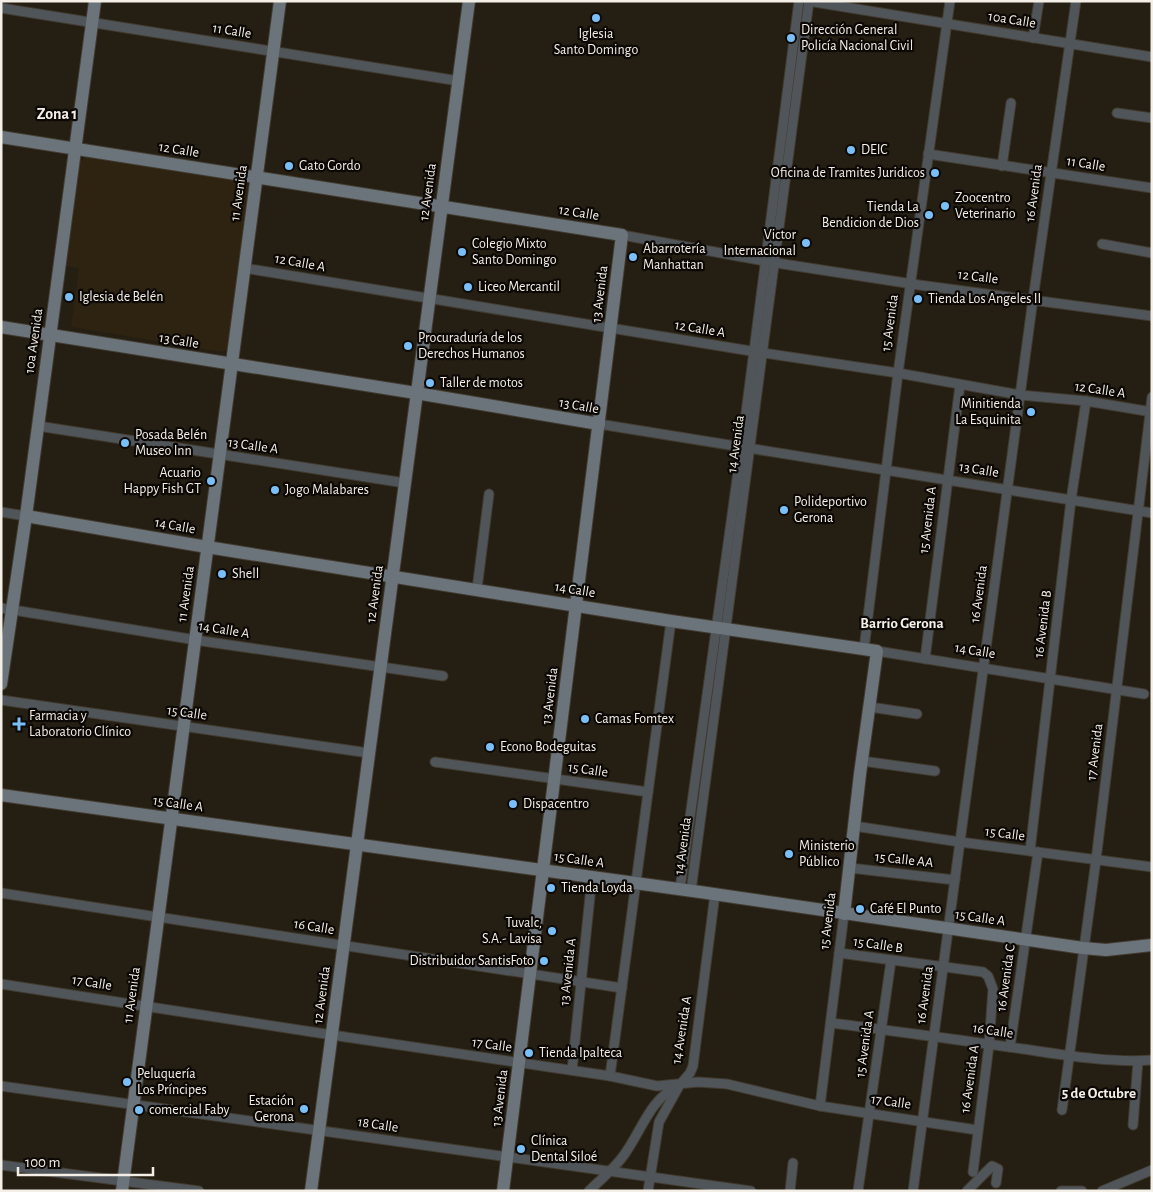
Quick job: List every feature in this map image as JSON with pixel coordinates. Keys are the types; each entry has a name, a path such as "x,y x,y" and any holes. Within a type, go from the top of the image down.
{"street":[{"name":"10a Avenida","path":"1,684 6,609 26,516 95,1"},
{"name":"11 Avenida","path":"122,1186 280,1"},
{"name":"12 Avenida","path":"311,1191 469,1"},
{"name":"14 Avenida","path":"770,262 799,1"},
{"name":"14 Avenida","path":"685,890 770,262 808,1"},
{"name":"10a Calle","path":"808,1 842,4 947,24 1152,57"},
{"name":"15 Avenida","path":"864,649 898,373 950,1"},
{"path":"1033,38 1039,1"},
{"name":"16 Avenida","path":"913,1191 1050,173 1076,1"},
{"name":"11 Calle","path":"1,8 458,81"},
{"path":"1002,166 1011,103"},
{"path":"1118,113 1152,118"},
{"name":"12 Calle","path":"1,137 622,235 770,262 910,284 1152,316"},
{"name":"11 Calle","path":"928,154 1152,188"},
{"name":"13 Avenida","path":"503,1191 622,235"},
{"path":"1102,244 1152,253"},
{"name":"12 Calle A","path":"244,268 611,329 898,373 1020,395 1086,401 1151,412"},
{"name":"13 Calle","path":"1,327 1152,513"},
{"name":"15 Avenida A","path":"925,658 960,385"},
{"name":"17 Avenida","path":"1062,1110 1096,860 1152,397"},
{"name":"16 Avenida B","path":"1034,852 1071,500 1086,401"},
{"name":"13 Calle A","path":"38,426 405,483"},
{"path":"477,589 489,494"},
{"name":"14 Calle","path":"1,512 671,621 925,658 1144,694"},
{"name":"14 Calle A","path":"6,609 195,640 443,676"},
{"path":"610,1076 671,621"},
{"name":"15 Avenida","path":"820,1106 877,651"},
{"name":"15 Calle","path":"1,700 369,753"},
{"path":"870,707 917,714"},
{"path":"862,761 936,771"},
{"name":"15 Calle","path":"435,762 648,792"},
{"name":"15 Calle A","path":"1,795 715,894 1083,948 1106,950 1152,945"},
{"name":"15 Calle","path":"854,826 1152,868"},
{"name":"16 Avenida C","path":"1010,1047 1025,940 1034,852"},
{"name":"15 Calle AA","path":"850,868 955,880"},
{"name":"13 Avenida A","path":"572,1070 592,877"},
{"name":"16 Calle","path":"1,893 622,988"},
{"name":"14 Avenida A","path":"648,1191 659,1122 680,1084 690,1073 692,1066 715,894"},
{"name":"15 Calle B","path":"839,954 983,972 988,976 993,989"},
{"name":"15 Avenida A","path":"858,1191 891,961"},
{"name":"17 Calle","path":"1,984 572,1070 657,1086 727,1084 820,1106 977,1130"},
{"name":"16 Avenida A","path":"973,1172 989,1045 993,989"},
{"name":"16 Calle","path":"831,1023 934,1035 989,1045 1068,1055 1138,1061 1152,1060"},
{"path":"1133,1125 1138,1061"},
{"path":"589,1191 610,1171 634,1141 658,1100 666,1091 680,1084"},
{"name":"18 Calle","path":"1,1086 751,1191"},
{"path":"790,1191 793,1163"},
{"path":"1,1165 122,1186 199,1191"},
{"path":"967,1191 992,1166 998,1169 996,1183"},
{"path":"1102,1191 1152,1170"},
{"path":"1061,1191 1082,1191"}],"shaded area":[{"path":"87,157 245,182 249,186 227,349 222,352 71,327 79,268 66,266 80,162"}],"place":[{"name":"Iglesia Santo Domingo","path":"596,18"},
{"name":"Dirección General Policía Nacional Civil","path":"791,38"},
{"name":"DEIC","path":"851,150"},
{"name":"Gato Gordo","path":"289,166"},
{"name":"Oficina de Tramites Juridicos","path":"935,173"},
{"name":"Zoocentro Veterinario","path":"945,206"},
{"name":"Tienda La Bendicion de Dios","path":"929,215"},
{"name":"Victor Internacional","path":"806,243"},
{"name":"Colegio Mixto Santo Domingo","path":"462,252"},
{"name":"Abarrotería Manhattan","path":"633,257"},
{"name":"Liceo Mercantil","path":"468,287"},
{"name":"Iglesia de Belén","path":"69,297"},
{"name":"Tienda Los Angeles II","path":"918,299"},
{"name":"Procuraduría de los Derechos Humanos","path":"408,346"},
{"name":"Taller de motos","path":"430,383"},
{"name":"Minitienda La Esquinita","path":"1031,412"},
{"name":"Posada Belén Museo Inn","path":"125,443"},
{"name":"Acuario Happy Fish GT","path":"211,481"},
{"name":"Jogo Malabares","path":"275,490"},
{"name":"Polideportivo Gerona","path":"784,510"},
{"name":"Shell","path":"222,574"},
{"name":"Camas Fomtex","path":"585,719"},
{"name":"Farmacia y Laboratorio Clínico","path":"19,724"},
{"name":"Econo Bodeguitas","path":"490,747"},
{"name":"Dispacentro","path":"513,804"},
{"name":"Ministerio Público","path":"789,854"},
{"name":"Tienda Loyda","path":"551,888"},
{"name":"Café El Punto","path":"860,909"},
{"name":"Tuvalc, S.A.- Lavisa","path":"552,931"},
{"name":"Distribuidor SantisFoto","path":"544,961"},
{"name":"Tienda Ipalteca","path":"529,1053"},
{"name":"Peluquería Los Príncipes","path":"127,1082"},
{"name":"Estación Gerona","path":"304,1109"},
{"name":"comercial Faby","path":"139,1110"},
{"name":"Clínica Dental Siloé","path":"521,1149"}],"district":[{"name":"Zona 1","path":"57,114"},
{"name":"Barrio Gerona","path":"902,623"},
{"name":"5 de Octubre","path":"1099,1093"}]}
